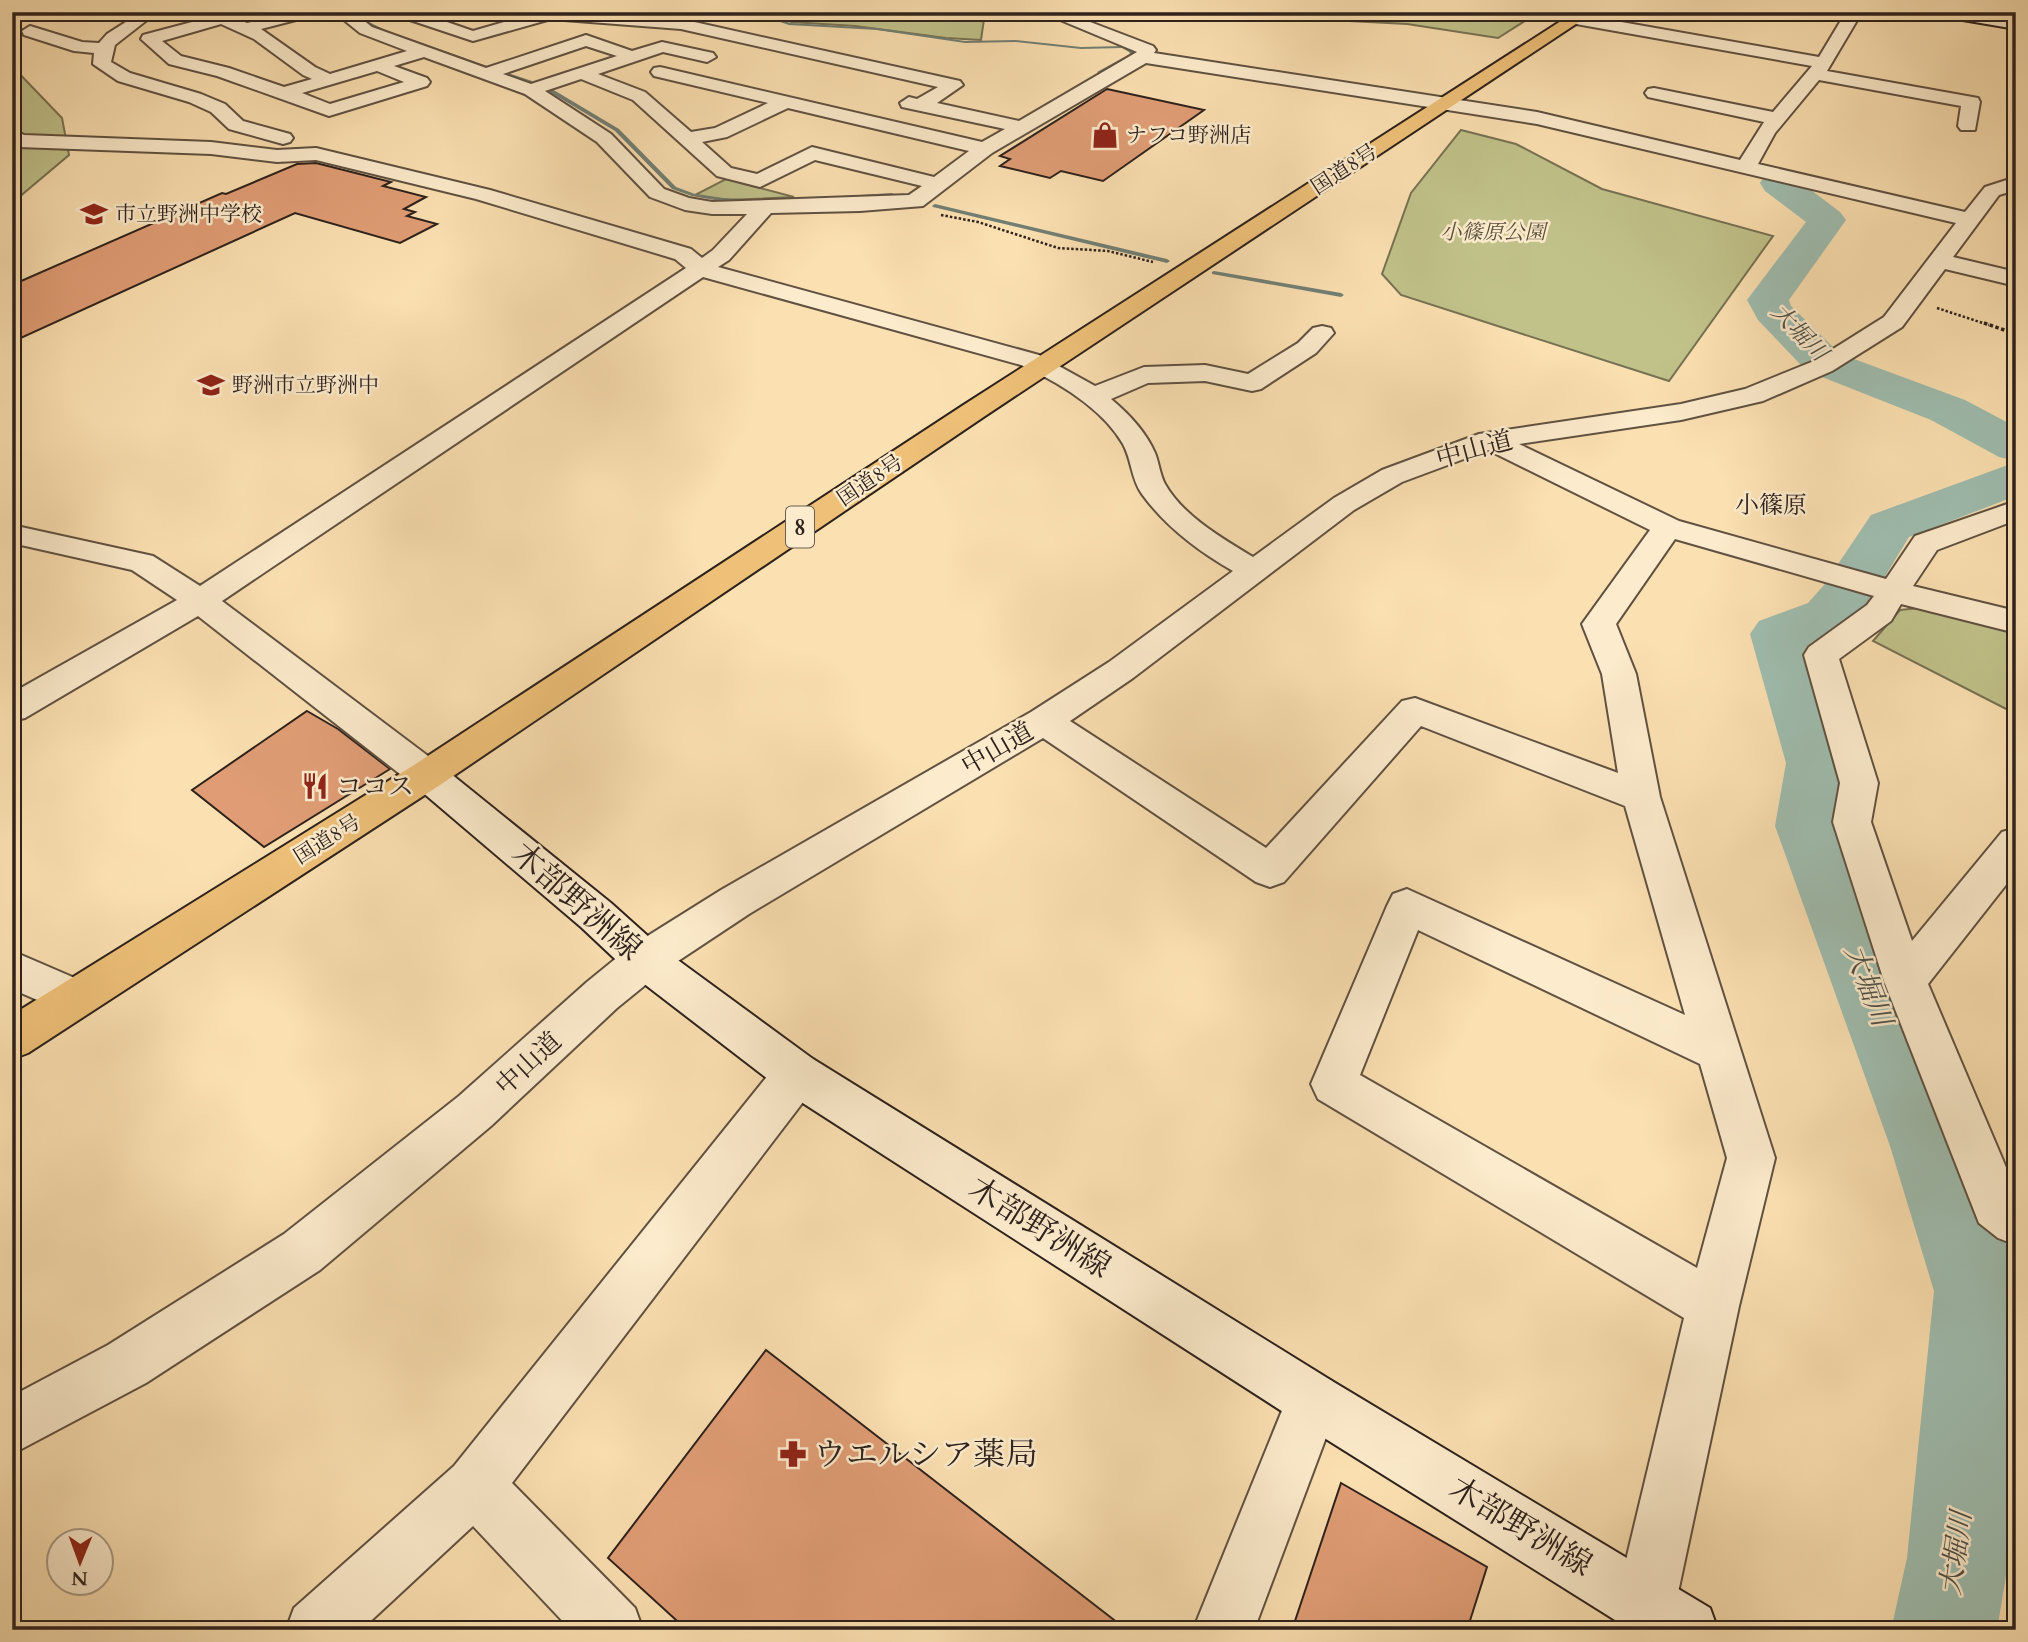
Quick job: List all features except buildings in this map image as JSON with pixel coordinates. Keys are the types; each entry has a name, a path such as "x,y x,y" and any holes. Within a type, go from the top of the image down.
{"highway":[{"name":"国道8号","path":"12,1039 427,775 1044,366 1581,16"}],"street":[{"path":"128,12 139,20 108,40 102,48 102,64 124,77 195,98 218,108 236,125 291,141 316,154 483,194 683,254 699,267 719,276 1044,366 1092,397 1127,427 1139,448 1152,488 1213,547 1253,570"},
{"path":"244,29 290,17 282,12"},
{"path":"343,12 366,30 531,90 604,138 657,193 699,206 763,208 915,201 985,149 1143,57 1147,50 1076,16 1049,12"},
{"path":"401,12 473,36 550,14 681,24 954,85 921,105"},
{"path":"421,19 445,12"},
{"path":"1746,167 1777,119 1820,68 1849,13"},
{"path":"1950,13 2016,24"},
{"path":"328,79 309,72 260,35 215,16 149,38 175,60 223,72 329,110 421,82 377,65"},
{"path":"1581,16 1971,102 1968,126"},
{"path":"712,31 733,22"},
{"path":"30,31 80,47 102,48"},
{"path":"705,57 746,39"},
{"path":"488,73 586,40 634,56"},
{"path":"531,90 663,47 729,62"},
{"path":"284,93 425,51"},
{"path":"1143,57 1537,118 1969,220"},
{"path":"614,87 660,72 985,149"},
{"path":"581,73 639,96 724,172 761,181 870,122"},
{"path":"726,88 755,75"},
{"path":"1654,93 1777,119"},
{"path":"895,100 1020,127"},
{"path":"686,139 720,133 785,102"},
{"path":"12,135 19,141 211,148 277,156 316,154"},
{"path":"812,153 938,184"},
{"name":"中山道","path":"12,1426 127,1364 302,1252 475,1111 602,995 645,960 735,902 1044,721 1122,670 1344,504 1392,476 1489,439 1681,412 1754,396 1828,363 1892,322 1993,191 2016,183"},
{"path":"12,709 200,601 699,267 721,255 763,208"},
{"path":"1939,261 2016,279"},
{"path":"1092,397 1143,375 1205,373 1252,383 1307,348 1322,333"},
{"path":"1489,439 1668,527 1885,589 2016,622"},
{"path":"2016,510 1926,543 1885,589 1879,613 1821,655 1859,783 1852,822 1905,981 1996,1206 2016,1221"},
{"path":"1646,1602 1713,1306 1751,1158 1640,797 1619,674 1599,624 1668,527"},
{"name":"木部野洲線","path":"12,534 142,564 200,601 427,775 596,915 645,960 797,1074 1313,1399 1688,1630"},
{"path":"1044,721 1270,871 1415,710 1640,797"},
{"path":"1905,981 2016,843"},
{"path":"1713,1306 1334,1084 1407,906 1718,1051"},
{"path":"12,970 76,998"},
{"path":"316,1630 474,1486 797,1074"},
{"path":"1223,1630 1313,1399"},
{"path":"474,1486 613,1630"}],"path":[{"path":"932,214 978,222 1058,248 1108,251 1161,264"},
{"path":"1911,299 2016,334"}],"green space":[{"path":"779,12 1048,12 984,19 981,40 791,22"},
{"path":"1283,12 1539,12 1498,38 1407,24 1291,18"},
{"path":"12,66 62,118 69,155 12,203"},
{"name":"小篠原公園","path":"1461,130 1516,144 1602,189 1773,236 1669,381 1401,295 1382,274 1411,193"},
{"path":"726,179 794,197 730,200 695,195"},
{"path":"1929,607 2016,631 2016,714 1873,641 1900,610"}],"waterway":[{"path":"328,12 336,20"},
{"path":"776,12 782,21 789,24 877,29 965,42 1015,41 1081,48 1123,47 1131,51 1132,55 1099,73"},
{"path":"359,18 383,31 488,67"},
{"path":"505,73 530,82"},
{"path":"550,90 617,130 674,188 694,195 749,201 892,195"},
{"name":"大堀川","path":"1778,183 1827,220 1768,300 1773,311 1816,355 1838,368 1948,410 2016,447"},
{"path":"935,206 1167,261"},
{"path":"1214,273 1341,295"},
{"name":"大堀川","path":"1944,1630 1958,1558 1979,1291 1931,1146 1808,826 1818,763 1779,634 1828,616 1844,598 1889,526 1972,497 2016,477"}],"place":[{"name":"ナフコ野洲店","path":"1105,135"},
{"name":"市立野洲中学校","path":"94,214"},
{"name":"野洲市立野洲中","path":"211,385"},
{"name":"ココス","path":"315,786"},
{"name":"ウエルシア薬局","path":"793,1454"}],"district":[{"name":"小篠原","path":"1771,505"}]}
